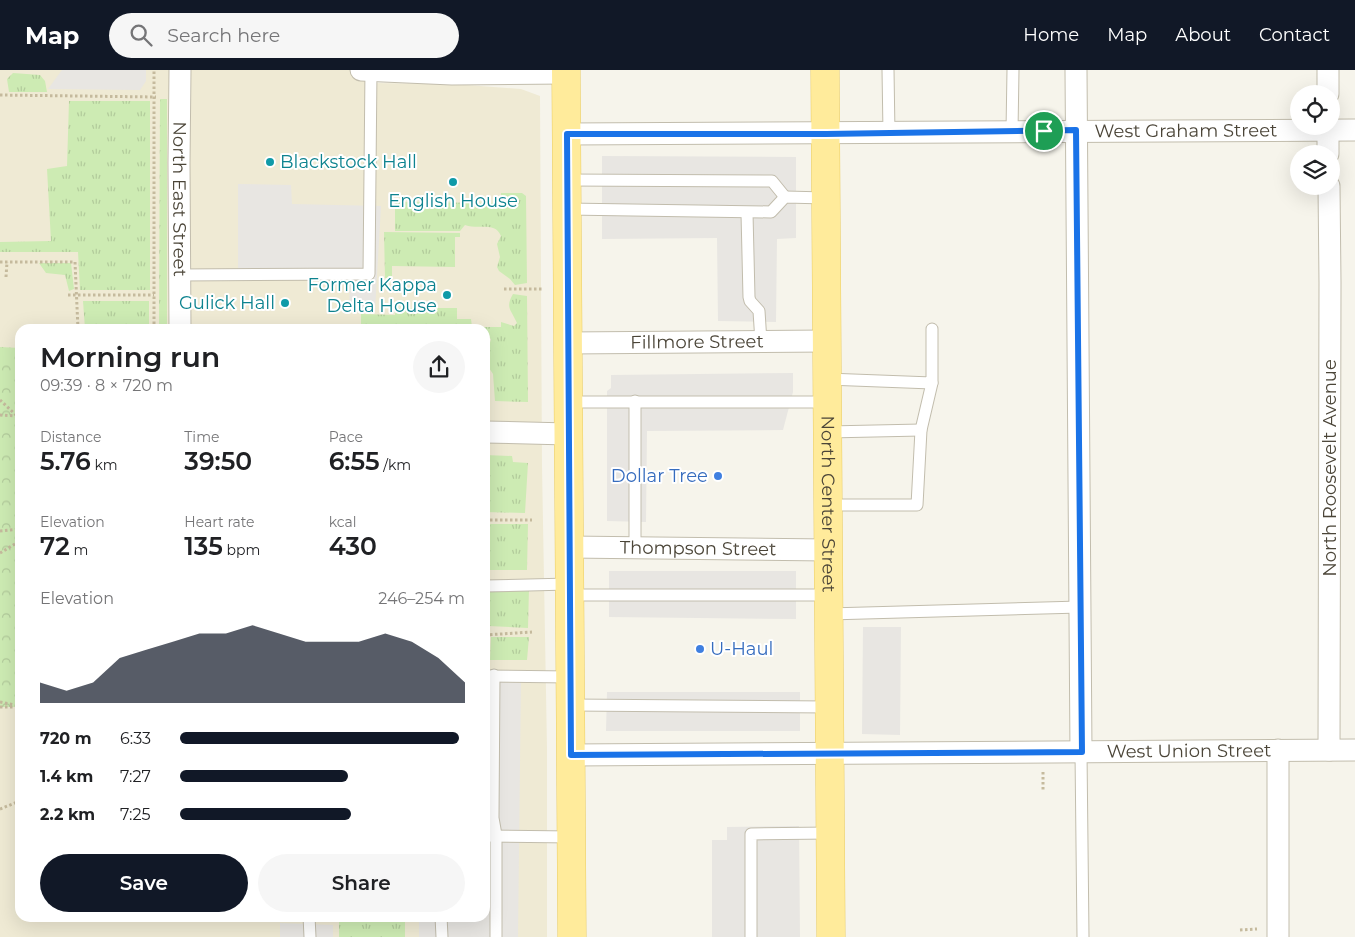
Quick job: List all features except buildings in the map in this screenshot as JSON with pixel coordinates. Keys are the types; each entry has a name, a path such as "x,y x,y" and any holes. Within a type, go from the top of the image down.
{"main road":[{"name":"North Center Street","path":"825,70 831,937"},
{"path":"566,72 572,937"}],"street":[{"name":"North East Street","path":"180,70 180,324"},
{"path":"361,70 452,74 566,72"},
{"path":"1076,70 1082,752"},
{"path":"1328,70 1328,85"},
{"name":"West Graham Street","path":"567,134 826,134 1290,128"},
{"name":"West Graham Street","path":"1340,129 1355,130"},
{"name":"North Roosevelt Avenue","path":"1329,195 1329,750"},
{"name":"Fillmore Street","path":"567,343 827,341"},
{"path":"490,432 568,434"},
{"name":"Thompson Street","path":"568,547 828,550"},
{"path":"1272,933 1278,750"},
{"name":"West Union Street","path":"571,755 1355,750"}],"lane":[{"path":"180,275 369,274 371,70"},
{"path":"888,70 889,133"},
{"path":"1012,131 1013,70"},
{"path":"567,180 772,181 785,197"},
{"path":"567,209 771,212 785,197 826,198"},
{"path":"747,213 749,297 758,311 761,342"},
{"path":"828,505 917,505 921,430 932,383 932,329"},
{"path":"568,402 634,401 932,383"},
{"path":"634,401 635,548"},
{"path":"828,432 921,430"},
{"path":"490,586 829,604 1080,608"},
{"path":"496,937 490,836 493,818 490,676 570,677"},
{"path":"571,705 830,707"},
{"path":"1082,752 1082,937"},
{"path":"751,937 751,834 830,833"},
{"path":"490,836 572,837"},
{"path":"309,922 310,937"},
{"path":"442,922 442,937"}],"path":[{"path":"154,70 154,324"},
{"path":"0,95 180,97"},
{"path":"0,262 75,262 78,324"},
{"path":"6,277 7,262"},
{"path":"504,289 567,289"},
{"path":"68,295 154,295"},
{"path":"0,400 15,413"},
{"path":"0,415 15,416"},
{"path":"490,520 532,520"},
{"path":"0,531 15,530"},
{"path":"0,553 15,544"},
{"path":"490,635 532,632"},
{"path":"0,702 15,706"},
{"path":"0,707 15,707"},
{"path":"1042,765 1043,791"},
{"path":"0,809 15,803"},
{"path":"1240,930 1272,933"}],"shaded area":[{"path":"0,70 372,70 372,83 454,84 521,89 540,96 542,466 547,748 547,937 0,937"},
{"path":"62,70 146,70 146,81 140,90 48,89"},
{"path":"602,156 796,157 796,238 777,239 776,322 718,321 717,238 602,239"},
{"path":"238,184 291,185 292,204 381,206 375,311 349,310 350,278 238,276"},
{"path":"793,373 793,392 783,430 647,431 646,522 607,521 607,391 611,388 611,375"},
{"path":"609,571 796,571 796,619 609,617"},
{"path":"863,627 901,627 900,735 862,734"},
{"path":"490,679 521,679 518,937 419,937 419,922 490,922"},
{"path":"607,692 800,692 800,731 606,731"},
{"path":"799,826 800,937 712,937 712,840 727,840 727,827"},
{"path":"280,923 333,925 333,937 280,937"}],"green space":[{"path":"13,73 40,75 45,81 47,92 9,92 7,79"},
{"path":"160,99 167,99 167,324 159,324"},
{"path":"69,101 150,101 150,290 80,290 78,252 0,252 0,242 51,241 47,169 67,166"},
{"path":"501,193 522,193 526,196 527,283 515,285 499,271 497,267 500,257 497,244 501,236 498,231 491,227 465,225 460,231 395,231 395,202 501,203"},
{"path":"384,232 460,233 460,237 455,237 455,267 392,266 392,278 385,278"},
{"path":"39,263 71,263 74,289 69,291 65,275 46,273"},
{"path":"513,294 527,296 528,402 495,401 493,374 490,370 490,327 501,327 501,322 514,326 517,323 509,306"},
{"path":"83,301 149,301 149,324 85,324"},
{"path":"396,308 457,308 457,319 471,319 472,324 361,324 361,314 395,315"},
{"path":"0,347 15,348 15,707 0,707"},
{"path":"490,455 512,456 513,462 528,463 525,513 490,512"},
{"path":"490,524 528,524 527,570 490,570"},
{"path":"529,588 528,628 490,626 490,589"},
{"path":"491,637 529,637 527,660 490,660"},
{"path":"339,922 405,922 405,937 339,937"}],"place":[{"name":"Blackstock Hall","path":"270,162"},
{"name":"English House","path":"453,182"},
{"name":"Former Kappa Delta House","path":"447,295"},
{"name":"Gulick Hall","path":"285,303"},
{"name":"Dollar Tree","path":"718,476"},
{"name":"U-Haul","path":"700,649"}],"route":[{"path":"1076,130 1082,752 571,755 568,547 567,134 826,134 1044,131 1076,130"}]}
